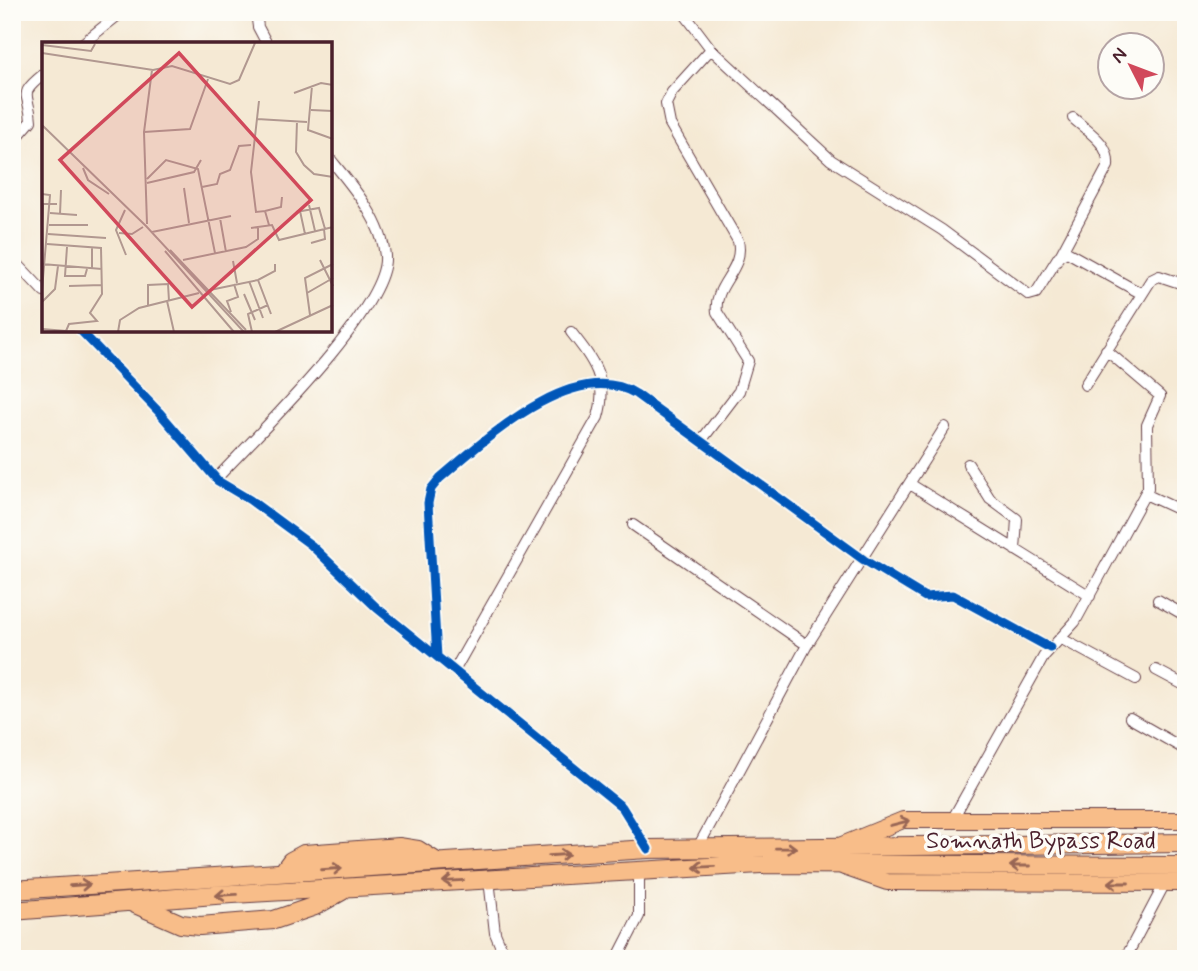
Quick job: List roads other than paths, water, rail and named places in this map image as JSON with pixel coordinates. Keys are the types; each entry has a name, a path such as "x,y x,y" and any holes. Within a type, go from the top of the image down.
{"highway":[{"name":"Somnath Bypass Road","path":"836,856 898,846 1186,843"},
{"path":"12,890 648,849 836,856"},
{"path":"12,911 348,887 761,864 836,856"},
{"name":"Somnath Bypass Road","path":"836,856 895,865 1186,866"},
{"path":"130,902 180,924 200,926 274,920 315,906 348,887"}],"main road":[{"path":"836,856 903,820 1186,820"},
{"path":"836,856 887,882 1186,883"}],"street":[{"path":"84,42 122,12"},
{"path":"256,12 258,27 266,42"},
{"path":"684,12 711,49 831,160 942,230 1029,295 1036,293 1061,254 1108,166 1109,155 1105,146 1073,118"},
{"path":"701,441 739,391 748,361 717,312 716,305 719,293 741,254 738,241 670,124 666,104 672,92 711,49"},
{"path":"12,143 31,121 24,97 26,90 42,76"},
{"path":"216,479 335,349 383,275 383,244 362,200 332,161"},
{"path":"1061,254 1069,253 1142,294"},
{"path":"12,258 42,290"},
{"path":"1085,385 1156,276 1186,285"},
{"path":"82,332 159,412 216,479 311,545 374,606 622,807 648,849"},
{"path":"454,671 593,427 601,406 602,383 593,360 570,332"},
{"path":"952,820 1050,648 1073,626 1149,481 1147,425 1160,396 1154,388 1107,350"},
{"path":"437,657 428,503 431,489 440,478 514,417 550,398 602,383 632,392 864,559 925,597 953,595 1050,648"},
{"path":"696,850 807,645 864,559 945,427"},
{"path":"968,464 990,499 1017,519 1015,550"},
{"path":"910,484 1090,596"},
{"path":"1144,494 1186,513"},
{"path":"633,525 807,645"},
{"path":"1158,600 1186,616"},
{"path":"1060,639 1136,679"},
{"path":"1156,670 1186,686"},
{"path":"1130,718 1186,750"},
{"path":"617,959 639,916 639,871"},
{"path":"489,879 495,933 506,959"},
{"path":"1125,959 1165,883"}]}
